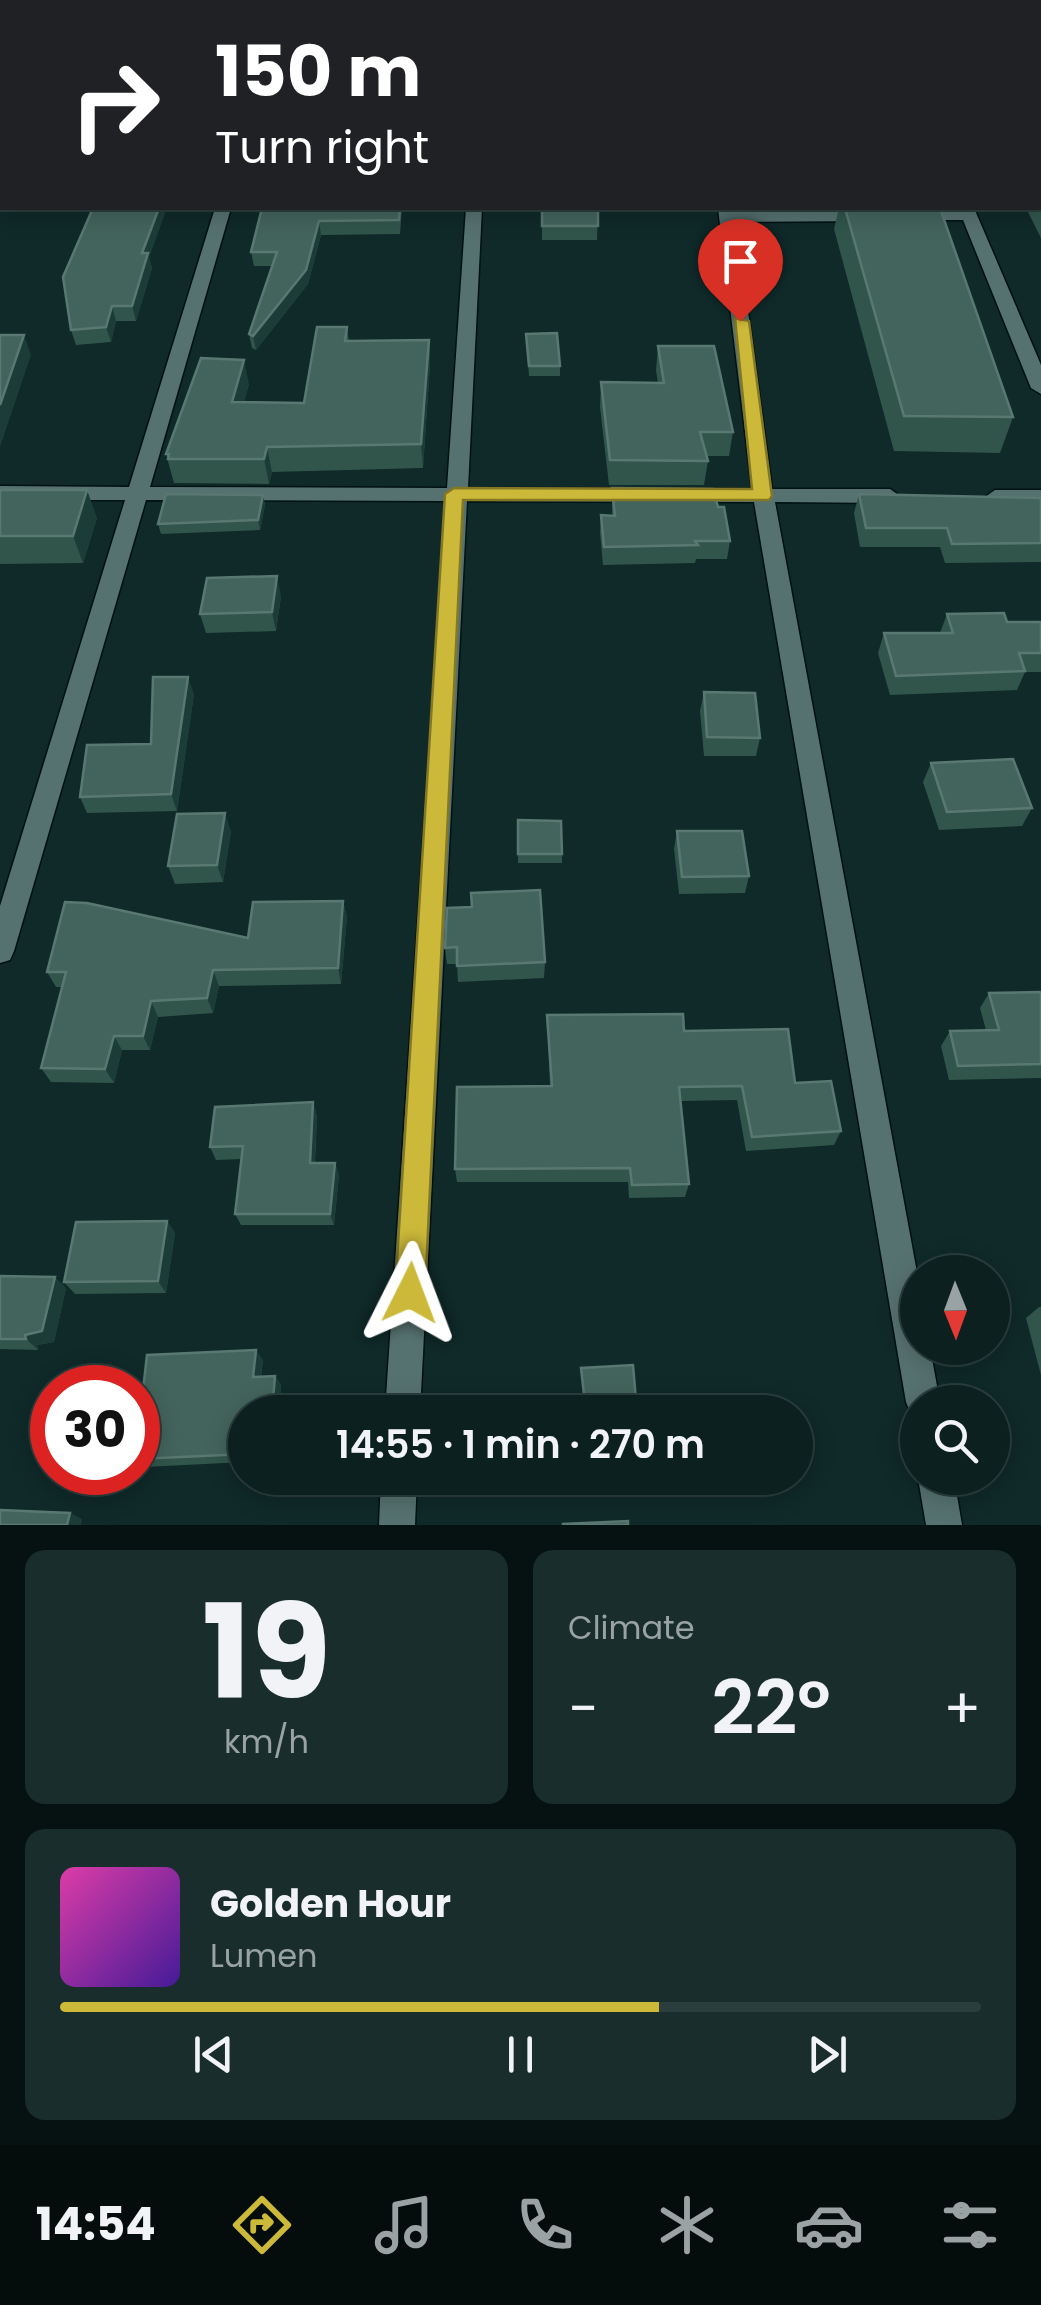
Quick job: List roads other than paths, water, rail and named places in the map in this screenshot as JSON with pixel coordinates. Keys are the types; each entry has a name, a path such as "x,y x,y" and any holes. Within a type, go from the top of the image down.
{"street":[{"path":"0,950 223,210"},
{"path":"404,1395 454,494 474,210"},
{"path":"920,1385 762,496 727,212 967,211 1041,388"},
{"path":"0,492 922,496"},
{"path":"981,497 1041,497"},
{"path":"397,1525 399,1495"},
{"path":"939,1495 944,1525"}]}
